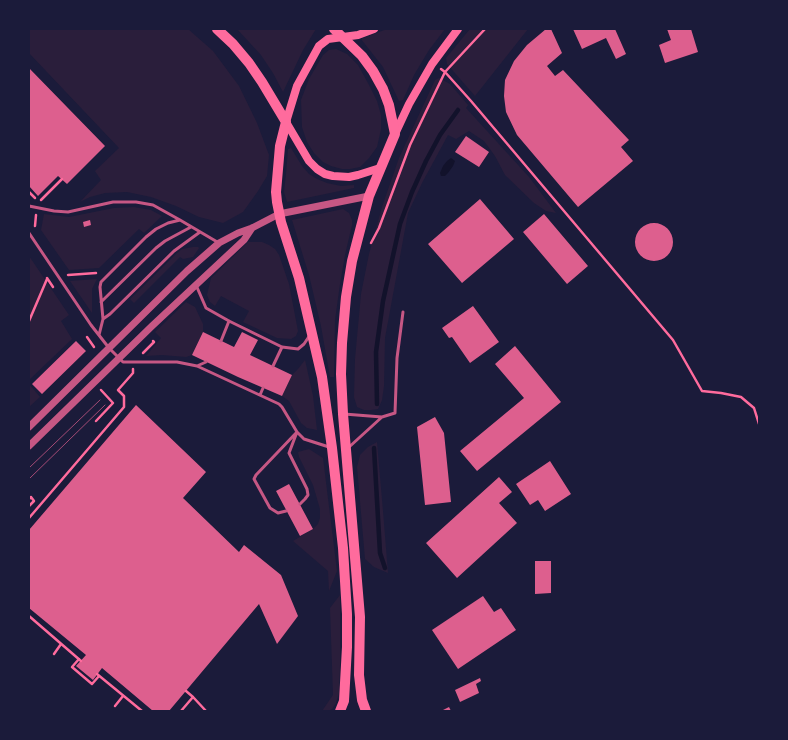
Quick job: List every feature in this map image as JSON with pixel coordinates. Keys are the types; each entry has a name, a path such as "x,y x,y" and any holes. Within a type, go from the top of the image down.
{"main road":[{"path":"217,29 233,44 262,82 309,161 317,169 325,174 349,177 380,168"},
{"path":"334,29 362,56 373,71 383,89 389,105 395,134"},
{"path":"340,711 344,701 346,678 347,614 343,548 332,448 322,377 299,278 279,214 276,192 280,146 286,122 297,86 319,46 328,39 358,35 374,29"},
{"path":"366,711 362,700 359,675 360,617 341,374 346,297 352,261 369,196 380,168 409,104 432,64 458,29"}],"street":[{"path":"29,427 187,271 219,243 279,214 369,196"},
{"path":"29,446 119,358 244,240 252,228"}],"lane":[{"path":"29,206 68,212 113,202 136,202 153,205 219,243"},
{"path":"99,335 103,319 100,287 101,282 156,229 168,223 180,220"},
{"path":"102,302 156,248 165,241 192,227"},
{"path":"103,319 110,314 174,251 200,232"},
{"path":"29,233 99,335 123,362 177,362 197,366 260,395 282,407 297,432 304,439 332,448"},
{"path":"196,285 206,308 282,347 298,349 304,344 312,332"},
{"path":"343,414 382,417 395,413 397,358 403,312"},
{"path":"221,341 229,321"},
{"path":"273,366 282,347"},
{"path":"197,366 206,362"},
{"path":"260,395 263,388"},
{"path":"346,450 382,417"},
{"path":"297,432 289,453 307,489 308,494 306,499 300,504"},
{"path":"286,511 278,513 270,508 254,480 256,475 297,432"}],"path":[{"path":"370,244 379,228 410,145 445,72 485,29"},
{"path":"432,64 445,72 673,340 702,390 741,397 754,408 759,424"},
{"path":"29,192 39,201 62,179"},
{"path":"38,208 34,225 39,232"},
{"path":"64,269 68,276 99,273 105,278"},
{"path":"29,321 47,279"},
{"path":"29,518 124,407 124,396 118,390 133,373 134,362"},
{"path":"96,421 113,403"},
{"path":"29,499 31,497 34,500 29,506"},
{"path":"30,618 80,660 72,667 92,684 98,675 142,711"},
{"path":"54,654 61,644"},
{"path":"186,690 206,711"},
{"path":"115,706 123,696"},
{"path":"181,711 193,696"}],"shaded area":[{"path":"29,29 188,29 213,51 239,86 257,123 269,155 267,176 243,212 223,223 199,217 176,206 151,197 127,192 105,193 90,197 80,202 101,180 95,171 119,148 29,53"},
{"path":"237,29 316,29 303,50 283,92 261,55"},
{"path":"387,29 445,29 429,50 414,75 403,100 399,101 383,67 361,39"},
{"path":"470,29 528,29 475,96 447,64 446,58"},
{"path":"336,49 347,54 358,65 377,101 381,115 381,129 377,147 360,167 350,169 342,169 323,162 314,153 307,142 302,127 301,100 309,79 323,55 329,50"},
{"path":"439,78 450,84 468,105 466,108 529,177 556,213 546,211 534,203 505,175 495,156 484,141 469,131 456,139 448,135 422,183 408,213 385,338 384,386 382,400 378,409 364,410 357,407 354,397 355,359 361,294 369,254 382,207 399,158 435,80"},
{"path":"291,148 302,166 309,174 327,183 341,186 354,185 354,188 287,202 284,192 288,149"},
{"path":"451,158 455,161 453,166 445,176 441,176 440,173 443,166"},
{"path":"134,207 151,210 162,216 144,233 139,229 99,268 69,270 41,230 44,214 69,217 114,208"},
{"path":"343,209 349,213 352,220 352,225 345,255 335,320 334,377 330,377 321,326 309,275 292,220"},
{"path":"248,242 262,242 275,249 279,255 289,284 298,331 296,336 291,339 277,338 243,322 249,311 221,296 215,306 210,302 207,295 211,278"},
{"path":"193,247 199,248 193,257 183,259 180,257 134,303 130,299 177,253 182,249"},
{"path":"29,256 69,315 61,321 72,339 29,380"},
{"path":"97,279 92,289 92,313 70,281"},
{"path":"186,302 195,307 203,324 203,332 192,355 186,357 162,355 146,356 161,338 155,332"},
{"path":"305,360 313,396 317,430 307,428 301,423 289,401 282,396 292,375"},
{"path":"29,384 40,397 29,407"},
{"path":"377,442 388,573 374,567 365,559 357,467 360,455 368,447"},
{"path":"309,449 323,458 337,571 329,591 328,571 293,541 313,529 318,524 320,518 320,509 313,485 298,452"},
{"path":"340,595 339,693 336,703 332,709 329,711 322,711 333,695 330,608"}],"building":[{"path":"546,29 551,29 562,53 547,66 555,76 563,70 629,140 621,147 633,161 578,207 517,135 506,112 504,96 505,80 514,61 527,45"},
{"path":"573,29 615,29 626,54 616,59 606,38 582,49"},
{"path":"667,29 691,29 698,52 665,63 659,45 671,40"},
{"path":"29,68 105,146 67,184 58,176 38,196 29,186"},
{"path":"466,136 489,152 479,167 455,152"},
{"path":"480,199 514,239 462,283 428,244"},
{"path":"544,214 588,266 567,284 523,232"},
{"path":"90,220 91,225 84,227 83,222"},
{"path":"650,223 658,223 668,228 672,235 672,249 668,256 658,261 650,261 640,256 638,253 635,246 635,238 640,228 643,226"},
{"path":"473,306 499,342 470,363 452,337 449,338 442,328"},
{"path":"203,332 234,347 242,332 258,340 250,355 292,375 282,396 192,355"},
{"path":"76,341 86,351 42,394 32,384"},
{"path":"515,346 561,402 477,471 460,451 524,398 495,364"},
{"path":"136,405 206,472 183,498 239,552 244,545 281,575 298,616 277,644 259,604 169,711 153,711 102,668 93,680 76,666 86,655 29,608 29,530"},
{"path":"435,417 444,433 451,502 425,505 417,427"},
{"path":"550,461 571,494 545,511 538,500 530,505 516,484"},
{"path":"499,477 512,492 499,503 517,523 457,578 426,543"},
{"path":"289,484 313,529 300,536 276,491"},
{"path":"535,561 551,561 551,593 535,594"},
{"path":"483,596 494,612 501,608 516,630 458,669 432,630"},
{"path":"480,678 481,681 476,684 479,693 460,702 455,690"},
{"path":"449,707 451,711 441,711"}],"waterway":[{"path":"377,404 376,352 383,301 400,224 426,161 440,135 458,110"},
{"path":"374,448 380,553 385,568"}],"tram line":[{"path":"29,468 100,400"},
{"path":"29,479 105,405"}]}
